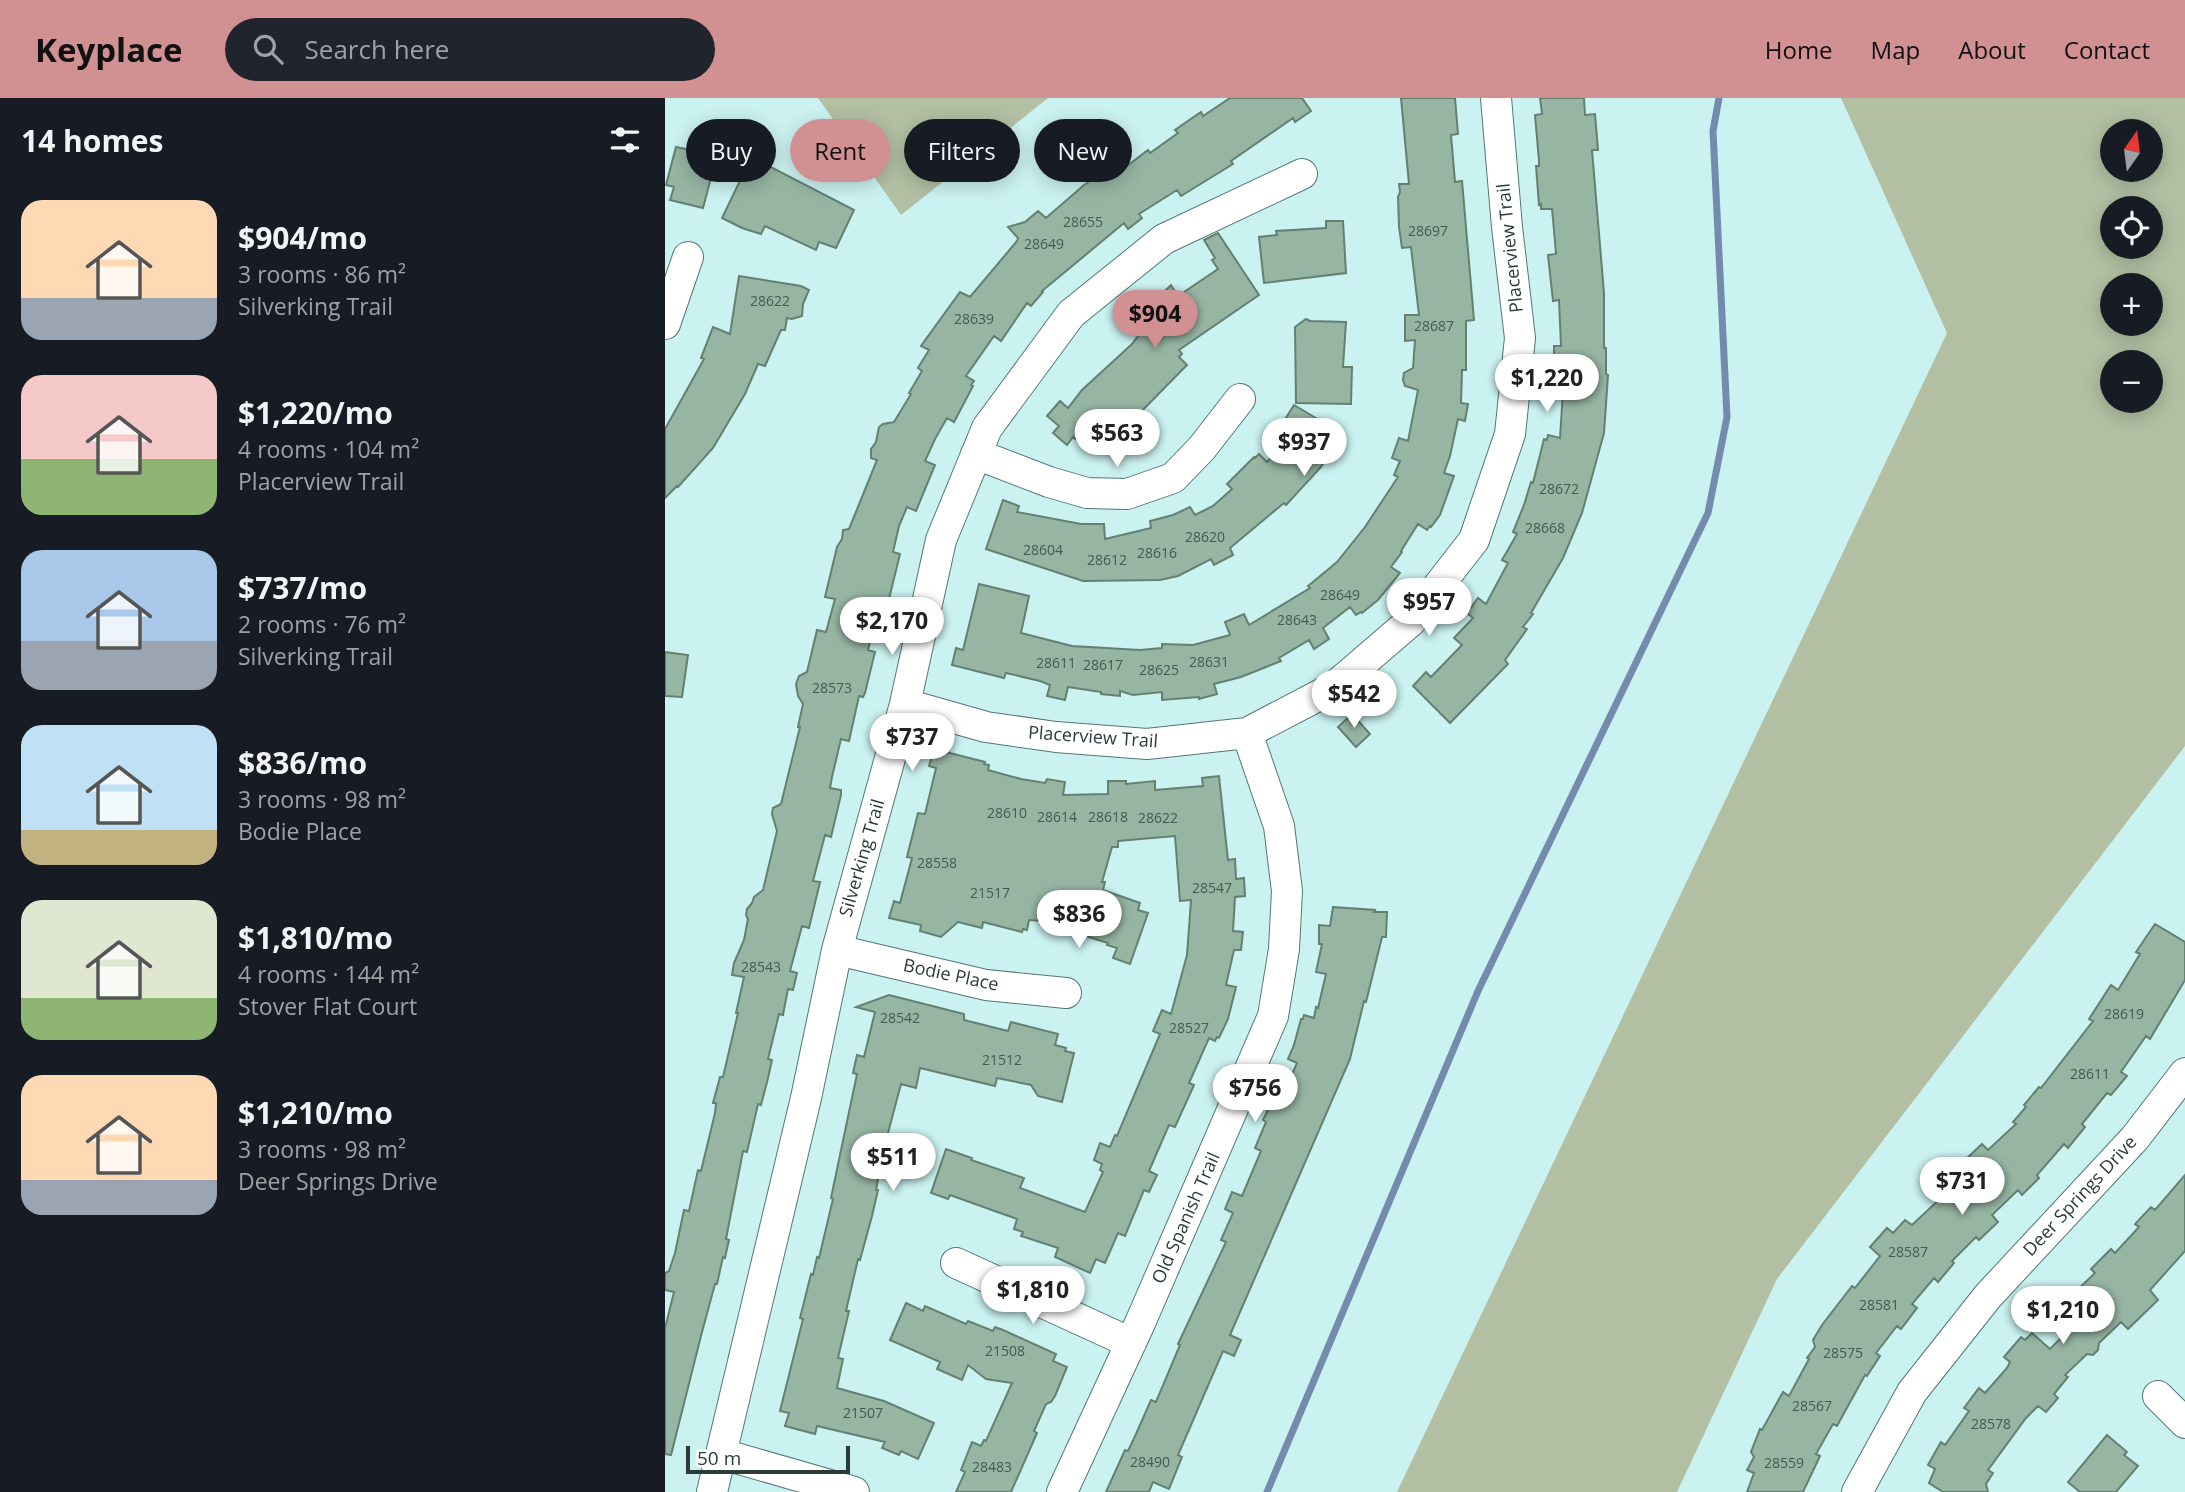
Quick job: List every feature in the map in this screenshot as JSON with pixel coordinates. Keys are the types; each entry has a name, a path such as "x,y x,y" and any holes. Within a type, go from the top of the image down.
{"street":[{"name":"Placerview Trail","path":"905,704 986,727 1056,737 1146,744 1247,733 1333,688 1411,621 1474,540 1510,434 1520,338 1496,98"},
{"name":"Silverking Trail","path":"712,1492 806,1098 837,950 905,704 941,540 987,428 1071,314 1164,239 1302,174"},
{"path":"665,324 688,257"},
{"path":"976,454 1087,494 1127,494 1173,478 1202,448 1240,399"},
{"name":"Old Spanish Trail","path":"1062,1492 1131,1343 1273,1016 1284,949 1287,891 1279,826 1247,733"},
{"name":"Bodie Place","path":"837,950 986,985 1066,993"},
{"name":"Deer Springs Drive","path":"1857,1492 1912,1392 1929,1370 1988,1296 2135,1138 2185,1073"},
{"path":"956,1262 1131,1343"},
{"path":"2158,1396 2185,1423"},
{"path":"722,1454 854,1492"}],"green space":[{"path":"818,98 1048,98 1020,120 904,119 904,182 942,182 901,215 878,182 890,182 890,119 833,119"},
{"path":"1841,98 2185,98 2185,746 1777,1279 1677,1492 1397,1492 1947,333"}],"building":[{"path":"1230,98 1302,98 1311,111 1295,122 1293,118 1231,161 1233,164 1181,196 1177,190 1139,214 1142,218 1128,229 1124,223 1042,291 1031,306 1027,303 1001,341 994,336 966,376 974,381 971,385 973,386 954,422 947,418 925,461 935,465 916,511 907,507 899,526 893,552 900,554 889,599 881,598 868,650 875,652 865,693 863,697 859,696 849,741 841,739 830,788 841,790 841,795 831,837 825,835 813,881 820,882 809,928 802,926 790,971 797,973 793,990 788,989 783,1015 779,1014 761,1105 758,1104 747,1152 743,1151 726,1239 729,1240 725,1258 723,1257 715,1284 671,1455 665,1454 665,1328 674,1292 665,1290 665,1273 669,1271 675,1253 684,1210 689,1211 698,1170 701,1171 715,1113 716,1103 713,1103 720,1077 723,1077 738,1013 744,977 732,975 734,963 744,940 747,909 754,897 763,890 777,831 773,808 781,804 803,704 796,684 799,676 807,672 817,630 826,632 835,599 825,597 837,547 843,530 849,529 877,460 871,458 871,449 876,442 879,427 894,422 911,394 909,393 922,371 918,368 929,350 921,346 960,292 970,297 1017,241 1018,238 1008,227 1025,222 1038,211 1046,218 1088,182 1132,182 1132,162 1178,133 1175,130 1201,112 1203,116"},
{"path":"1401,98 1455,98 1458,134 1451,135 1455,182 1462,181 1474,320 1466,321 1466,370 1462,370 1461,403 1468,404 1465,421 1458,419 1444,473 1454,476 1440,515 1427,530 1418,524 1391,567 1400,573 1378,600 1362,613 1356,615 1350,607 1323,628 1329,639 1314,649 1309,640 1279,658 1281,661 1241,677 1214,684 1217,694 1199,699 1162,700 1162,692 1133,695 1120,691 1120,696 1068,687 1065,700 1047,696 1050,685 1040,681 1006,673 1004,678 952,665 956,648 963,650 979,584 1029,596 1021,633 1072,646 1140,650 1162,648 1162,644 1193,645 1230,635 1225,622 1244,614 1249,625 1310,588 1308,586 1337,562 1365,527 1398,477 1394,475 1400,461 1392,458 1399,438 1408,441 1418,390 1405,386 1403,380 1404,373 1413,368 1415,340 1405,341 1405,315 1419,315 1411,247 1402,248 1399,227 1399,184 1409,184"},
{"path":"1540,98 1584,98 1585,115 1595,114 1598,150 1592,150 1608,375 1604,433 1582,513 1563,558 1531,613 1533,614 1523,627 1527,629 1505,660 1508,664 1450,723 1413,686 1426,672 1431,677 1462,645 1454,638 1473,618 1467,613 1478,598 1486,604 1508,563 1502,560 1517,534 1513,532 1531,482 1533,483 1544,439 1547,440 1548,435 1560,438 1563,391 1556,390 1558,364 1554,364 1554,346 1561,346 1559,300 1553,301 1548,255 1556,254 1553,219 1552,209 1541,209 1541,204 1539,205 1536,166 1539,166 1539,161 1535,115 1542,114"},
{"path":"676,147 686,149 686,182 710,182 703,208 670,200 674,187 666,185"},
{"path":"776,170 790,177 790,182 800,182 854,210 836,248 819,242 816,250 765,226 761,234 722,218 739,182 776,182"},
{"path":"1326,221 1343,221 1346,273 1264,283 1259,237 1277,235 1276,231 1326,228"},
{"path":"1218,233 1259,295 1179,350 1182,354 1179,357 1187,365 1131,422 1121,413 1089,450 1073,437 1067,445 1053,433 1059,426 1047,416 1060,401 1068,408 1082,390 1132,344 1138,336 1131,328 1133,323 1171,285 1178,296 1218,269 1204,240"},
{"path":"739,276 801,286 809,290 803,304 802,316 787,318 785,330 781,330 765,366 758,364 745,394 713,448 665,498 665,429 704,359 701,358 713,327 730,334"},
{"path":"1306,319 1346,322 1343,367 1352,367 1351,404 1296,403 1295,327"},
{"path":"1294,405 1341,433 1321,467 1286,505 1284,503 1230,548 1233,555 1214,565 1211,559 1178,576 1160,580 1083,581 986,549 1003,500 1019,506 1017,512 1081,524 1104,524 1105,539 1151,528 1150,521 1190,507 1195,515 1213,506 1232,489 1227,484 1254,457 1259,454 1267,462 1281,447 1293,426 1284,421"},
{"path":"665,652 688,655 682,697 665,696"},
{"path":"1352,714 1370,734 1356,747 1338,727"},
{"path":"934,749 985,762 984,764 989,765 988,770 1021,779 1045,783 1047,779 1065,782 1063,795 1108,794 1108,781 1126,781 1126,784 1155,781 1155,790 1203,786 1202,778 1219,776 1228,860 1235,859 1236,879 1244,878 1245,896 1235,897 1233,931 1243,932 1241,950 1234,950 1226,985 1236,987 1228,1019 1219,1038 1215,1041 1209,1038 1189,1083 1194,1085 1175,1127 1169,1125 1149,1171 1157,1175 1149,1192 1144,1190 1125,1236 1118,1233 1105,1263 1096,1259 1090,1273 1055,1257 1058,1248 1021,1236 1023,1232 1014,1229 1017,1219 950,1195 948,1199 931,1193 946,1149 1024,1178 1020,1188 1085,1212 1103,1172 1100,1170 1102,1164 1094,1160 1100,1143 1110,1147 1115,1135 1117,1136 1160,1034 1153,1031 1162,1010 1171,1014 1187,955 1191,900 1180,901 1175,836 1118,841 1118,847 1112,847 1102,882 1105,882 1103,890 1140,903 1138,910 1148,913 1130,964 1113,958 1117,948 1107,945 1108,943 1073,932 1074,929 1041,921 1029,920 1027,930 1023,929 1022,932 983,922 982,928 958,922 941,937 920,931 921,925 889,918 894,901 900,903 912,858 907,857 918,813 925,814 936,768 929,766"},
{"path":"1333,907 1387,912 1386,937 1382,937 1350,1059 1230,1335 1241,1340 1234,1356 1223,1351 1178,1455 1182,1457 1169,1489 1153,1482 1149,1492 1106,1492 1151,1400 1156,1402 1180,1345 1178,1344 1226,1242 1221,1240 1233,1213 1225,1209 1232,1192 1242,1196 1261,1151 1255,1148 1266,1122 1263,1120 1271,1104 1278,1107 1297,1063 1288,1059 1301,1019 1304,1015 1314,1018 1316,1007 1318,1008 1326,974 1316,972 1322,944 1319,944 1319,925 1330,926"},
{"path":"2155,924 2185,942 2185,980 2150,1039 2146,1036 2121,1072 2127,1076 2111,1095 2107,1093 2082,1124 2085,1127 2068,1148 2064,1144 2037,1175 2039,1178 2022,1195 2018,1190 1992,1215 1998,1222 1979,1240 1976,1237 1952,1261 1954,1263 1938,1282 1934,1278 1912,1304 1917,1308 1901,1329 1897,1326 1876,1353 1880,1356 1867,1376 1865,1375 1837,1426 1833,1424 1816,1454 1820,1456 1803,1492 1747,1492 1754,1473 1747,1470 1754,1457 1751,1452 1760,1429 1762,1430 1783,1392 1789,1396 1815,1347 1813,1340 1822,1325 1852,1286 1855,1288 1880,1256 1870,1247 1887,1228 1893,1233 1905,1220 1912,1225 1942,1197 1939,1193 1968,1165 1964,1161 1982,1144 1988,1150 2016,1124 2013,1122 2026,1107 2024,1105 2039,1087 2041,1088 2093,1021 2089,1019 2111,985 2118,990 2140,954 2136,952"},
{"path":"889,995 964,1014 964,1020 1008,1031 1011,1022 1058,1034 1055,1045 1074,1053 1062,1102 1038,1096 1031,1085 997,1078 995,1086 920,1068 916,1088 901,1084 876,1178 878,1190 872,1216 860,1260 858,1259 846,1311 849,1311 838,1358 843,1359 837,1388 884,1401 934,1423 918,1459 901,1451 899,1455 882,1448 885,1442 817,1426 815,1434 785,1426 789,1413 780,1411 803,1319 800,1318 811,1274 813,1275 817,1257 819,1258 833,1199 831,1198 857,1074 853,1073 857,1055 864,1057 875,1012 856,1007"},
{"path":"2185,1175 2185,1251 2150,1290 2158,1300 2128,1329 2121,1322 2099,1343 2098,1350 2093,1355 2087,1354 2065,1375 2068,1377 2054,1394 2058,1398 2046,1412 2038,1406 2026,1418 1988,1470 1993,1473 1986,1484 1988,1492 1943,1492 1929,1483 1935,1469 1928,1465 1941,1442 1945,1445 1969,1411 1964,1408 1979,1388 1985,1393 2007,1368 2010,1362 2004,1357 2021,1337 2025,1340 2032,1333 2050,1349 2066,1333 2048,1309 2066,1291 2071,1296 2095,1273 2091,1269 2111,1249 2115,1253 2139,1227 2135,1224 2151,1207 2155,1210"},
{"path":"906,1303 923,1311 925,1306 966,1324 968,1321 993,1331 995,1327 1003,1330 1056,1354 1053,1361 1067,1367 1055,1396 1046,1404 1034,1431 1037,1433 1011,1492 956,1492 965,1472 961,1470 972,1442 981,1446 984,1440 986,1441 1012,1383 986,1379 968,1365 962,1380 937,1369 940,1362 890,1340"},
{"path":"2107,1435 2127,1452 2124,1455 2138,1466 2116,1492 2080,1492 2068,1482"}],"waterway":[{"path":"1267,1492 1478,991 1708,513 1727,417 1713,131 1719,98"}]}
